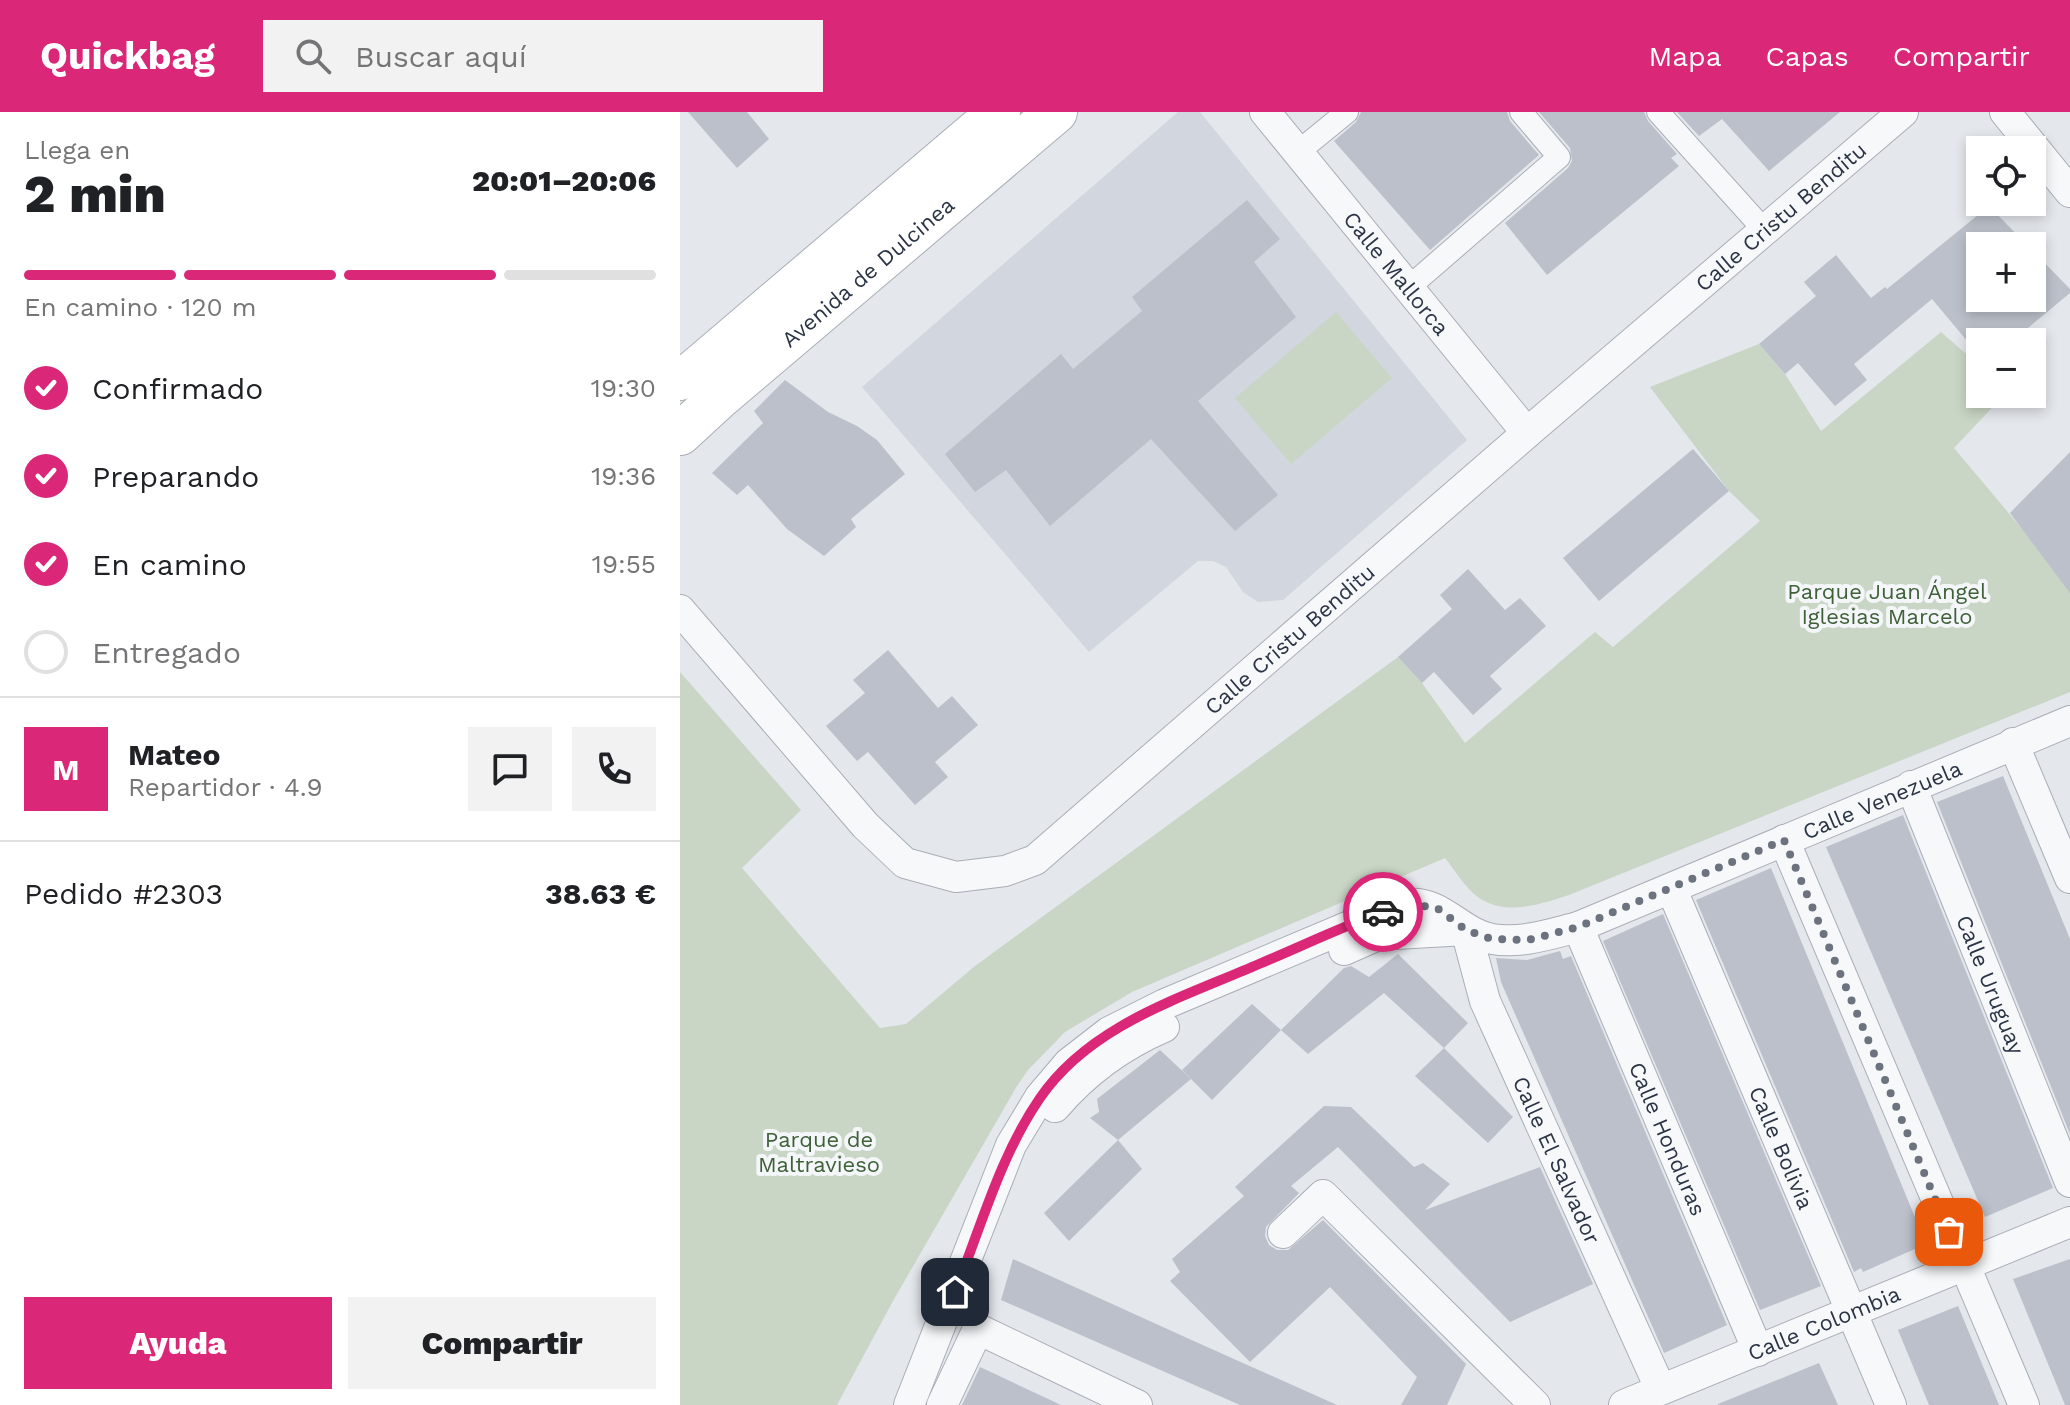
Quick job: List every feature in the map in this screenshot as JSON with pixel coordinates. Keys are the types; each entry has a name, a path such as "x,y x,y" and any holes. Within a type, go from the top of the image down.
{"main road":[{"name":"Avenida de Dulcinea","path":"680,379 693,372 999,112"},
{"name":"Avenida de Dulcinea","path":"680,434 1056,112"}],"street":[{"name":"Calle Mallorca","path":"1265,112 1527,433"},
{"path":"1298,152 1347,112"},
{"path":"1408,288 1559,157 1521,112"},
{"path":"1658,112 1765,231"},
{"name":"Calle Cristu Benditu","path":"680,610 865,825 905,863 956,877 1005,871 1035,860 1903,112"},
{"path":"2005,112 2065,178"},
{"name":"Calle Venezuela","path":"909,1405 996,1189 1034,1132 1073,1086 1105,1060 1147,1035 1378,935 1466,930 1492,939 1528,940 1578,927 2070,721"},
{"path":"2013,743 2070,878"},
{"name":"Calle Uruguay","path":"1911,786 2070,1182"},
{"path":"1784,840 2024,1405"},
{"name":"Calle Bolivia","path":"1672,890 1891,1405"},
{"name":"Calle Honduras","path":"1578,927 1758,1351"},
{"name":"Calle El Salvador","path":"1466,930 1485,1001 1660,1388"},
{"path":"1283,1233 1323,1195 1535,1405"},
{"name":"Calle Colombia","path":"1628,1404 1660,1388 1758,1351 2070,1222"},
{"path":"942,1405 978,1329 1137,1405"}],"shaded area":[{"path":"1178,112 1200,112 1467,440 1283,600 1258,602 1243,592 1226,567 1213,561 1198,561 1089,652 862,387"}],"green space":[{"path":"1336,312 1392,378 1291,464 1235,398"},
{"name":"Parque Juan Ángel Iglesias Marcelo","path":"1941,332 1966,354 1966,408 1992,408 1954,448 2070,586 2070,692 1569,895 1523,907 1489,903 1464,884 1445,858 1132,992 1065,1032 1028,1070 893,1301 837,1405 680,1405 680,672 801,810 742,868 880,1028 906,1024 975,966 1398,657 1422,683 1465,743 1595,632 1613,647 1760,521 1729,491 1650,387 1759,344 1785,374 1821,431"}],"building":[{"path":"688,112 747,112 769,139 737,168"},
{"path":"1361,112 1507,112 1510,121 1539,155 1430,250 1334,141 1356,122"},
{"path":"1539,112 1644,112 1648,121 1677,154 1671,158 1679,166 1547,275 1505,223 1568,168 1572,161 1570,148"},
{"path":"1677,112 1840,112 1769,171 1722,119 1699,136"},
{"path":"1247,200 1280,239 1254,262 1296,317 1198,401 1278,495 1235,531 1151,439 1050,526 1006,470 975,492 945,454 1061,354 1073,369 1142,311 1132,297"},
{"path":"1977,216 1999,216 2014,232 1966,232 1966,312 2046,312 2046,264 2070,289 2070,293 2028,328 1966,328 1966,340 1932,299 1854,364 1867,380 1835,406 1798,363 1785,374 1759,344 1816,296 1804,282 1836,255 1871,298 1885,287 1887,289"},
{"path":"785,380 828,412 877,440 905,474 851,519 856,527 824,556 787,529 748,485 737,495 712,473 763,423 754,411"},
{"path":"1693,449 1729,491 1599,601 1563,558"},
{"path":"2070,452 2070,593 2010,513"},
{"path":"1468,569 1505,610 1520,598 1546,626 1490,676 1502,689 1473,715 1434,672 1422,683 1398,657 1452,609 1440,595"},
{"path":"888,650 938,708 952,696 978,725 935,762 948,777 915,805 868,752 857,761 826,726 865,693 853,680"},
{"path":"2003,776 2070,939 2070,1134 1937,802"},
{"path":"1903,815 2053,1188 1985,1217 1826,847"},
{"path":"1771,868 1926,1244 1863,1272 1861,1268 1854,1272 1696,900"},
{"path":"1663,914 1821,1286 1760,1310 1603,941"},
{"path":"1560,951 1563,959 1571,956 1727,1325 1664,1353 1501,982 1496,958 1527,960"},
{"path":"1398,954 1468,1023 1444,1048 1384,993 1308,1054 1281,1030 1344,968 1351,966 1369,977"},
{"path":"1252,1004 1281,1030 1212,1100 1182,1070"},
{"path":"1444,1048 1513,1117 1488,1143 1415,1076"},
{"path":"1160,1050 1191,1079 1118,1140 1090,1118 1099,1112 1097,1099"},
{"path":"1324,1106 1351,1107 1414,1167 1423,1163 1450,1184 1425,1210 1540,1167 1593,1284 1510,1322 1338,1147 1291,1186 1299,1193 1266,1227 1265,1236 1269,1245 1277,1250 1288,1250 1323,1220 1466,1364 1447,1405 1401,1405 1417,1377 1330,1287 1250,1362 1170,1281 1180,1272 1172,1259 1244,1196 1235,1187"},
{"path":"1118,1140 1142,1169 1069,1241 1044,1213"},
{"path":"1013,1259 1337,1405 1240,1405 1001,1300"},
{"path":"2070,1259 2070,1405 2065,1405 2013,1279"},
{"path":"1958,1306 1999,1405 1929,1405 1898,1330"},
{"path":"1819,1363 1838,1405 1718,1405 1718,1404"},
{"path":"980,1367 1061,1405 962,1405"}],"way so far":[{"path":"1383,912 1409,904 1437,908 1466,930 1492,939 1528,940 1578,927 1672,890 1784,840 1949,1232"}],"route":[{"path":"955,1292 1011,1145 1040,1097 1080,1053 1109,1032 1165,1004 1383,912"}],"park label":[{"name":"Parque de Maltravieso","path":"819,1152"}]}
